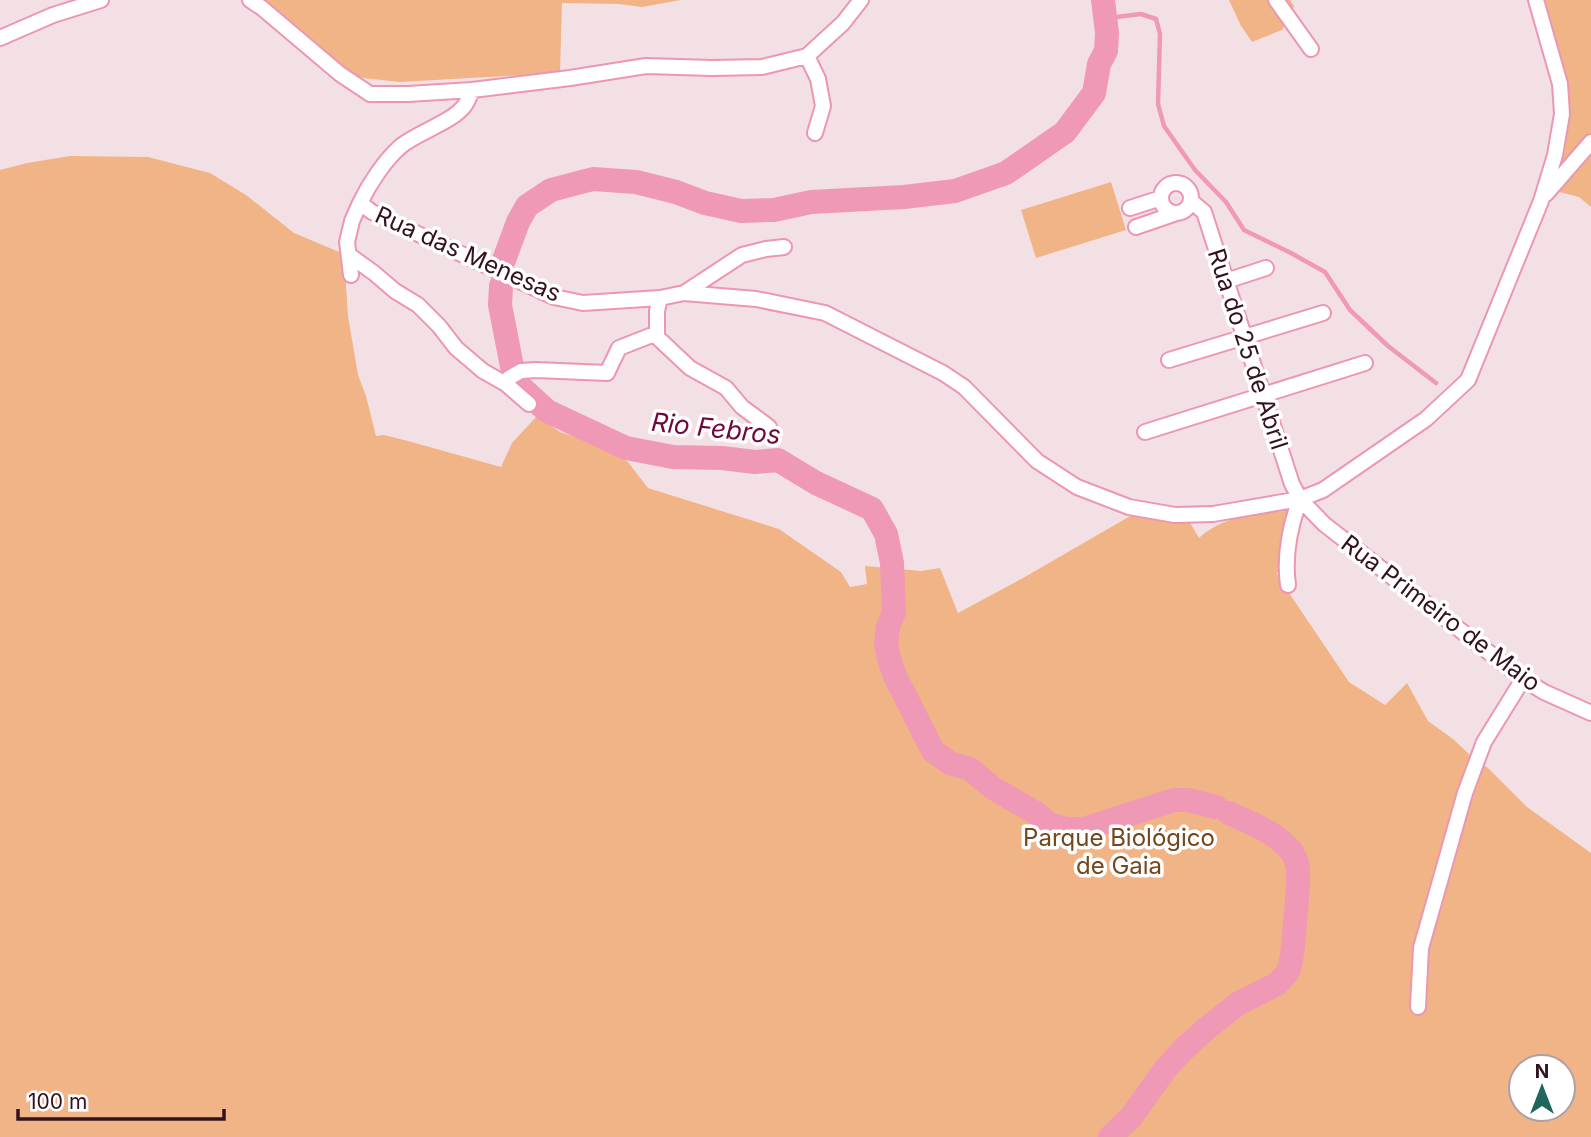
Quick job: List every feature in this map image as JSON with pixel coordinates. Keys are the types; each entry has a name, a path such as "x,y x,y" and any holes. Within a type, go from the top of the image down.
{"street":[{"path":"0,38 53,15 101,0"},
{"path":"250,0 340,74 370,94 472,90 646,66 761,67 807,56 844,23 861,0"},
{"path":"1276,0 1311,49"},
{"path":"684,293 756,299 825,313 943,373 964,387 1037,461 1077,487 1129,507 1175,514 1213,514 1300,499 1323,490 1426,419 1468,380 1541,201 1555,155 1562,114 1560,84 1536,0"},
{"path":"807,56 818,79 822,106 816,133"},
{"name":"Rua das Menesas","path":"472,90 465,106 449,119 400,147 370,183 360,204 405,228 554,296 583,303 660,298 684,293"},
{"path":"1541,201 1591,142"},
{"name":"Rua do 25 de Abril","path":"1130,208 1161,198 1166,187 1179,183 1191,191 1192,202 1204,212 1262,396 1292,484 1300,499"},
{"path":"1161,198 1164,207 1174,214"},
{"path":"1136,227 1185,211 1192,202"},
{"path":"351,275 347,242 360,204"},
{"path":"684,293 742,255 784,247"},
{"path":"349,255 418,304 456,348 483,371 512,378 607,373 619,348 657,333"},
{"path":"1226,281 1266,268"},
{"path":"660,298 657,337 690,368 726,388 742,407 769,427"},
{"path":"1169,360 1322,313"},
{"path":"1145,432 1365,363"},
{"path":"512,378 529,404"},
{"path":"1289,584 1290,535 1300,499"},
{"name":"Rua Primeiro de Maio","path":"1300,499 1324,524 1524,679 1544,692 1591,713"},
{"path":"1418,1007 1421,948 1465,793 1484,742 1524,679"}],"green space":[{"path":"254,0 681,0 642,7 562,3 560,73 400,82 354,77"},
{"path":"1229,0 1290,0 1294,6 1282,30 1252,42"},
{"path":"1533,0 1591,0 1591,207 1579,197 1540,187 1559,126 1561,90"},
{"name":"Parque Biológico de Gaia","path":"70,156 148,157 210,173 246,195 294,233 344,254 348,316 358,375 376,436 384,435 501,467 512,443 537,416 560,432 615,452 628,462 648,488 779,529 841,572 850,587 867,584 865,566 921,571 940,568 958,613 1132,515 1189,521 1199,538 1229,520 1287,511 1284,556 1277,574 1349,682 1385,705 1407,683 1428,721 1488,768 1527,807 1591,853 1591,1137 0,1137 0,170"},
{"path":"1111,182 1126,230 1036,258 1021,210"}],"waterway":[{"name":"Rio Febros","path":"504,260 527,206 551,190 593,179 636,182 741,211 774,210 811,202 955,191 1006,173 1065,132 1094,93 1099,64 1106,51 1103,0"},
{"path":"1105,14 1116,17 1141,14 1156,19 1160,34 1158,104 1164,126 1195,170 1226,202 1244,230 1325,272 1350,310 1388,346 1436,383"},
{"name":"Rio Febros","path":"501,286 500,305 515,382 547,411 626,448 673,457 755,462 778,460 816,483 872,509 886,534 892,563 894,612 886,643 889,659 933,751 950,763 970,769 993,788 1036,813 1049,824 1066,829 1084,829 1174,800 1188,800 1216,807"},
{"name":"Rio Febros","path":"1110,1137 1131,1117 1166,1068 1186,1047 1239,1003 1277,984 1290,966 1298,885 1295,858 1290,849 1271,834 1229,813"}]}
